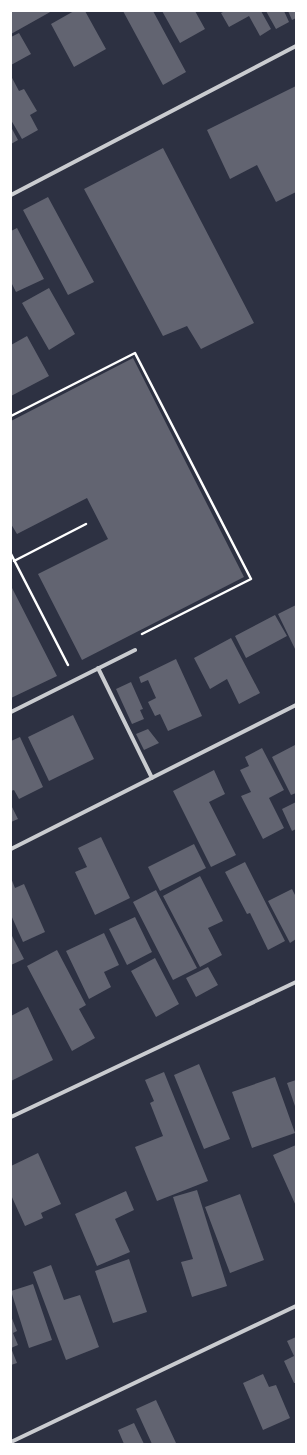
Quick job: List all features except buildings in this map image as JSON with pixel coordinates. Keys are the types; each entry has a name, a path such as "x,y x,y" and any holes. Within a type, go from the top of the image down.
{"street":[{"path":"11,195 296,46"},
{"path":"11,712 135,650"},
{"path":"98,668 152,778"},
{"path":"11,849 296,705"},
{"path":"11,1117 296,982"},
{"path":"11,1442 296,1306"}],"path":[{"path":"11,416 135,353 251,579 140,635"},
{"path":"14,561 86,524"},
{"path":"11,554 75,679"}]}
